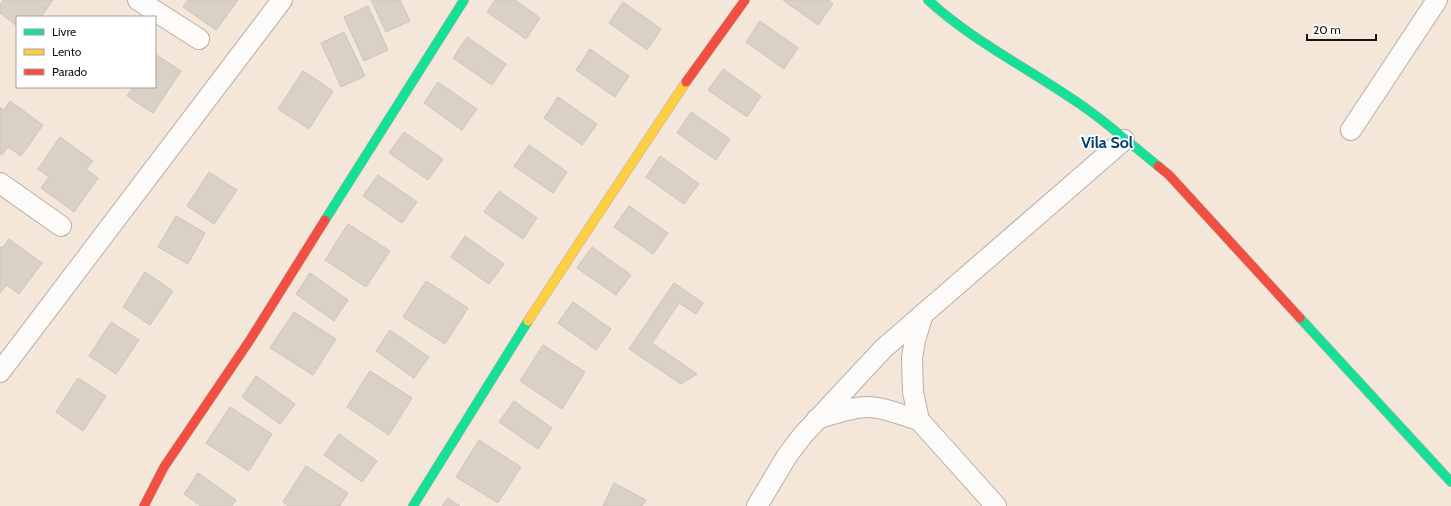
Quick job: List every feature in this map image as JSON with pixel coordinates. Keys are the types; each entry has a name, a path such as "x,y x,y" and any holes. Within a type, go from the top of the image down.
{"street":[{"path":"138,0 199,39"},
{"path":"0,372 282,0"},
{"path":"144,506 164,467 250,340 375,139 464,0"},
{"path":"413,506 523,328 605,202 714,40 745,0"},
{"path":"928,0 941,12 976,38 1090,112 1169,175 1451,482"},
{"path":"1350,130 1436,0"},
{"path":"757,506 787,456 817,419 883,349 1124,140"},
{"path":"0,182 61,226"},
{"path":"923,314 915,340 912,358 913,392 919,420 996,506"},
{"path":"817,419 857,408 869,407 919,420"}],"building":[{"path":"3,0 53,0 42,16 16,16 16,25 0,13 0,5"},
{"path":"188,0 238,0 216,30 183,7"},
{"path":"371,0 400,0 410,21 386,32"},
{"path":"495,0 515,0 540,18 526,39 487,12"},
{"path":"783,0 828,0 833,4 818,25"},
{"path":"623,2 661,29 647,50 609,23"},
{"path":"368,6 388,50 364,61 344,17"},
{"path":"760,21 798,48 784,69 746,42"},
{"path":"344,32 365,76 341,87 321,43"},
{"path":"467,37 506,64 492,85 453,58"},
{"path":"590,49 629,76 615,97 576,70"},
{"path":"156,55 181,71 153,113 127,96 132,88 156,88"},
{"path":"723,69 761,96 747,117 708,90"},
{"path":"303,71 333,91 309,129 278,109"},
{"path":"438,82 477,109 462,130 424,103"},
{"path":"558,97 597,124 582,145 544,118"},
{"path":"10,101 43,125 21,156 8,147 2,155 0,154 0,107 4,110"},
{"path":"691,112 730,139 716,160 677,133"},
{"path":"404,132 443,159 428,180 389,153"},
{"path":"60,137 93,161 86,169 98,178 74,212 41,188 49,177 38,169"},
{"path":"529,145 567,172 553,193 514,166"},
{"path":"660,156 699,184 684,204 646,177"},
{"path":"209,172 237,190 214,224 187,206"},
{"path":"378,175 417,202 402,223 363,196"},
{"path":"499,191 537,218 523,239 484,212"},
{"path":"629,206 668,233 653,254 614,227"},
{"path":"176,216 205,233 188,264 158,247"},
{"path":"348,224 390,251 366,287 325,260"},
{"path":"465,236 504,264 489,284 451,257"},
{"path":"9,239 42,263 19,294 7,285 0,293 0,247 2,248"},
{"path":"592,247 631,275 616,295 577,268"},
{"path":"145,272 173,291 150,325 123,307"},
{"path":"310,273 348,300 334,321 296,294"},
{"path":"426,281 468,308 445,344 403,317"},
{"path":"674,283 703,303 696,314 679,303 652,343 697,374 681,384 629,349"},
{"path":"573,302 611,329 596,350 558,323"},
{"path":"294,312 336,339 313,375 270,348"},
{"path":"111,322 139,340 116,374 89,356"},
{"path":"390,330 429,357 414,378 376,351"},
{"path":"543,345 585,372 562,409 520,381"},
{"path":"370,371 412,398 389,435 347,407"},
{"path":"256,376 295,404 280,424 242,397"},
{"path":"78,378 106,396 83,431 56,412"},
{"path":"514,401 552,428 538,449 499,422"},
{"path":"230,407 272,434 249,471 206,443"},
{"path":"339,434 377,461 362,482 324,455"},
{"path":"479,440 521,467 498,503 456,477"},
{"path":"306,466 348,493 340,506 289,506 283,502"},
{"path":"198,473 236,500 232,506 201,506 184,494"},
{"path":"614,483 646,500 642,506 603,506"},
{"path":"448,498 460,506 442,506"}],"traffic: fast":[{"path":"325,220 464,0"},
{"path":"928,0 987,45 1091,112 1158,166"},
{"path":"1300,318 1451,482"},
{"path":"413,506 528,321"}],"traffic: slow":[{"path":"528,321 686,82"}],"traffic: jam":[{"path":"686,82 745,0"},
{"path":"1158,166 1169,175 1300,318"},
{"path":"144,506 164,467 250,340 325,220"}],"district":[{"name":"Vila Sol","path":"1107,142"}]}
